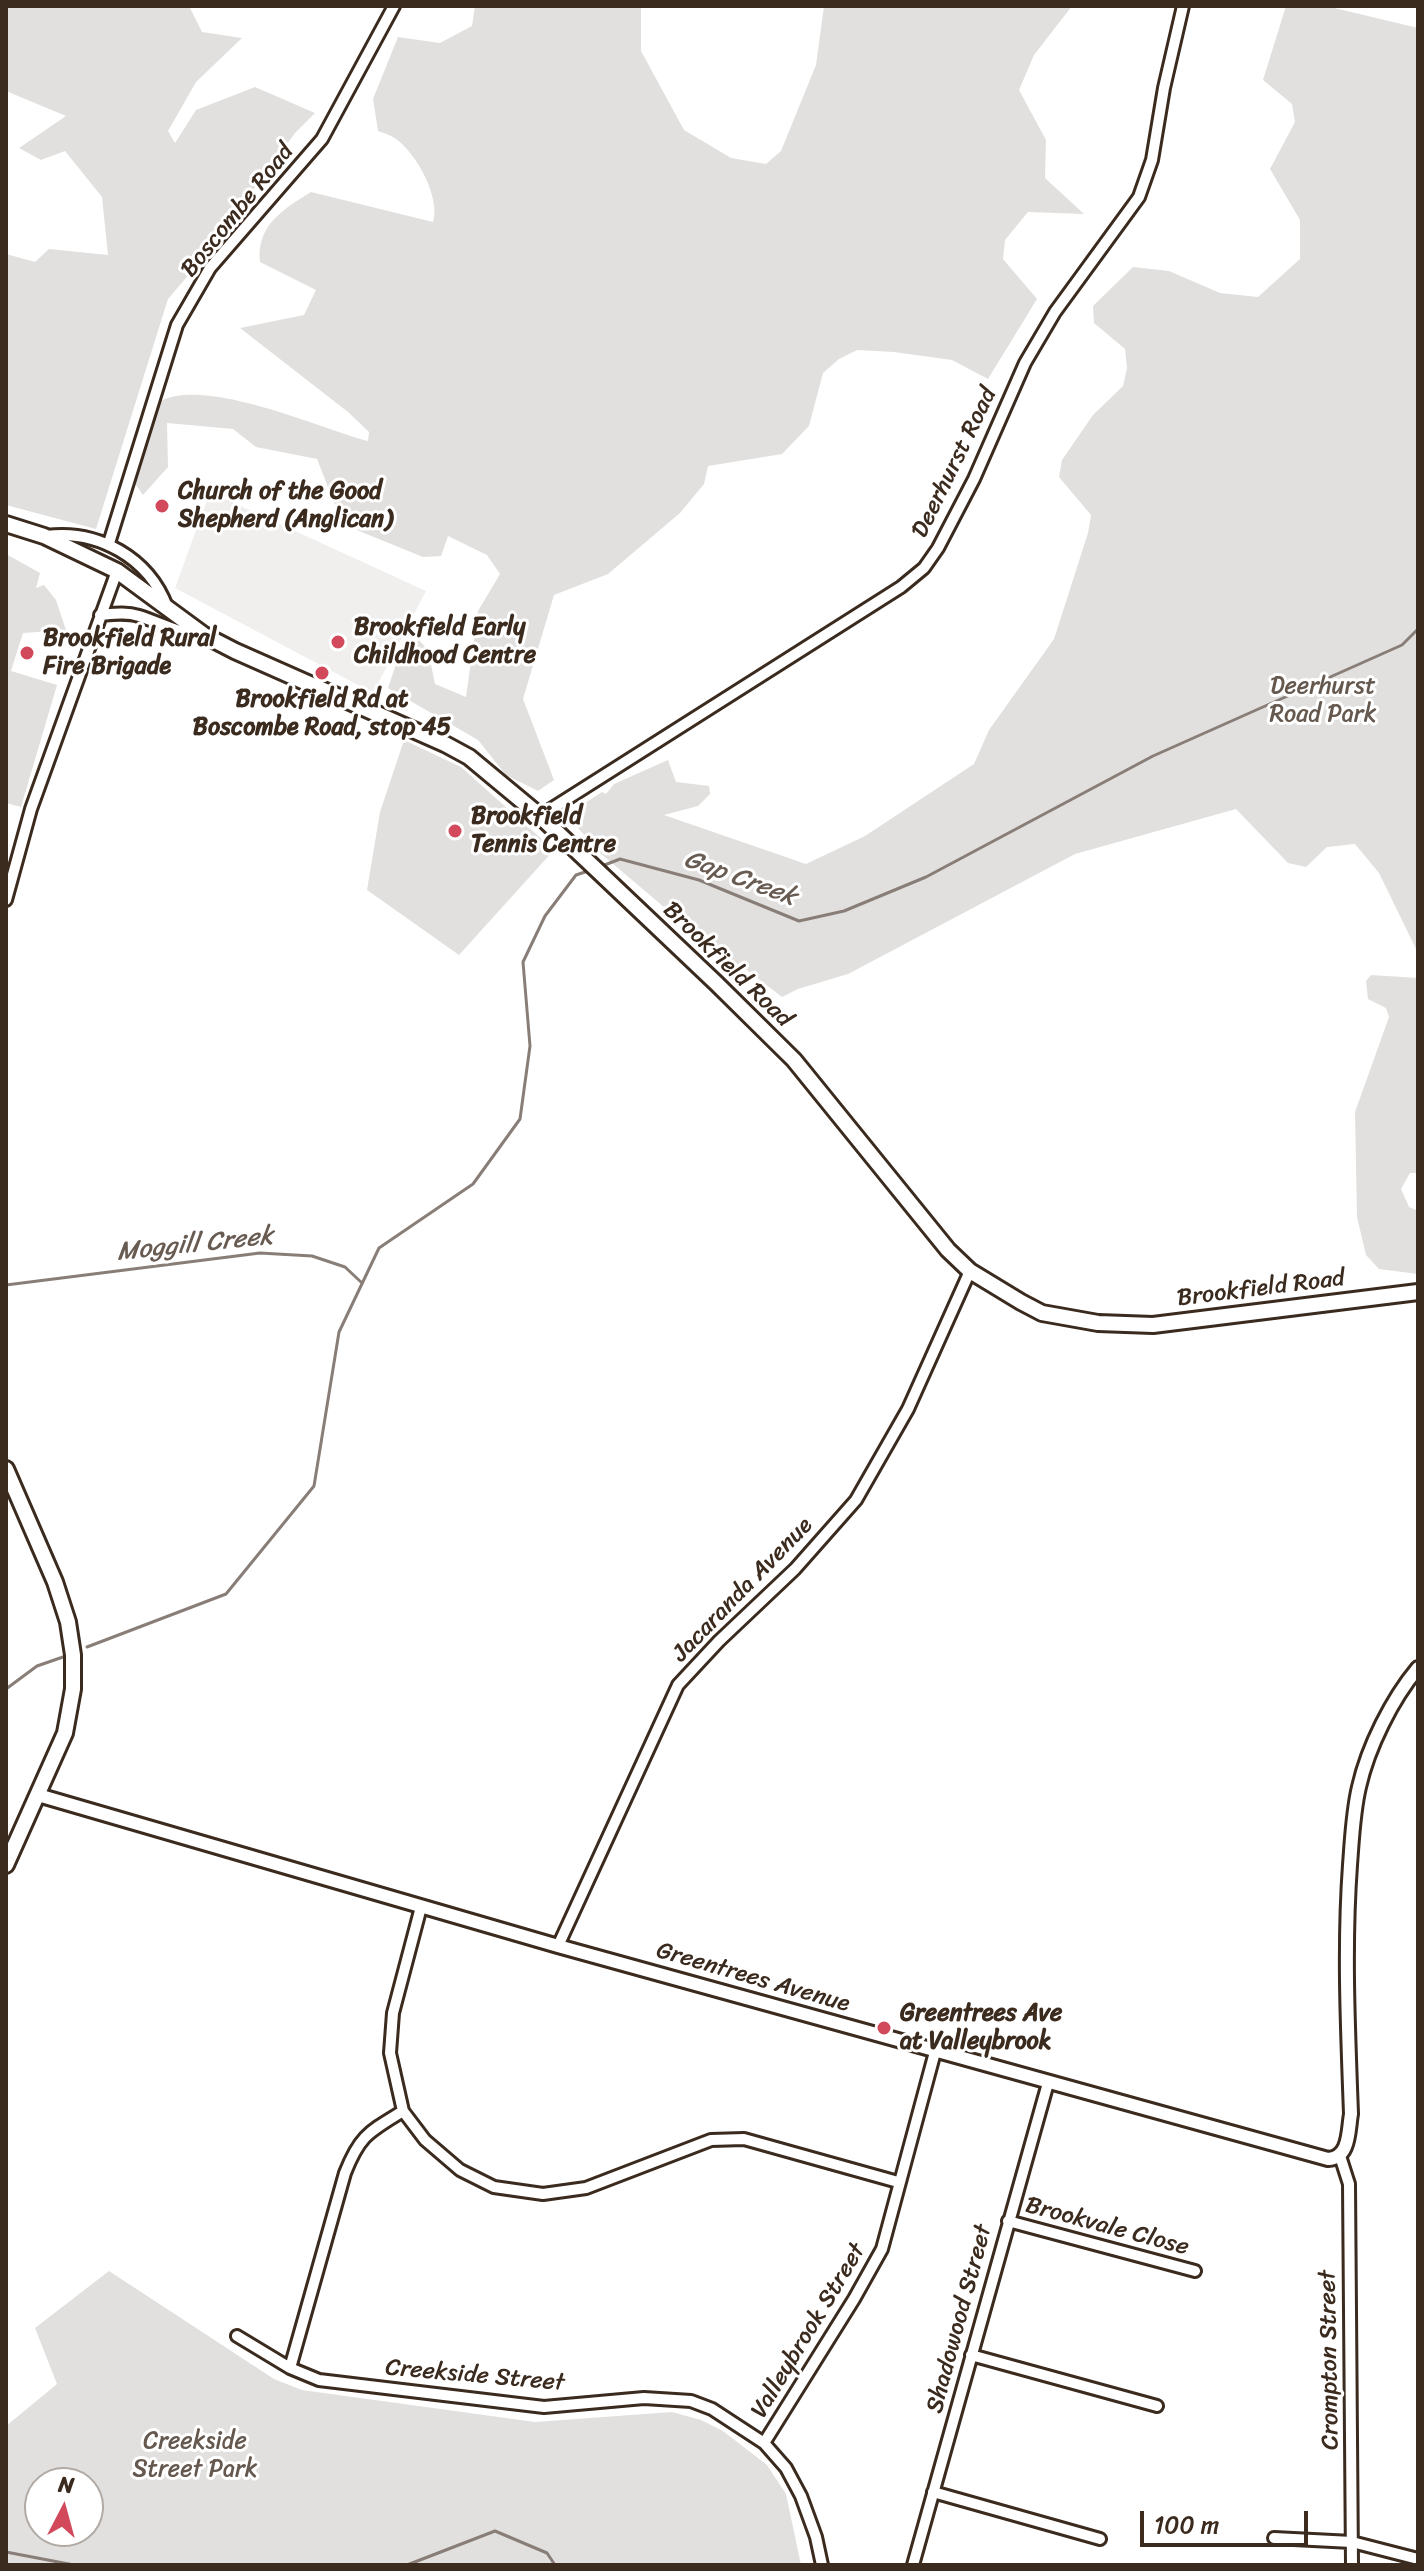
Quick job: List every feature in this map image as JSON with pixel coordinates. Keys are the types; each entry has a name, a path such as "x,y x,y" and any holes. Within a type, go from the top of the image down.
{"main road":[{"name":"Brookfield Road","path":"6,524 44,536 117,571 204,635 235,651 469,757 540,816 794,1060 927,1227 970,1271 1042,1313 1098,1323 1153,1325 1418,1292"},
{"path":"6,1469 55,1582 68,1622 73,1655 73,1689 65,1733 6,1865"}],"street":[{"name":"Boscombe Road","path":"109,543 177,325 210,268 322,139 394,6"},
{"name":"Deerhurst Road","path":"540,816 901,587 924,568 938,548 974,479 1025,363 1055,312 1139,197 1152,160 1164,88 1183,6"},
{"path":"44,536 62,534 109,543 159,585 168,610"},
{"path":"6,900 31,809 117,571"},
{"path":"100,615 137,615 188,634 204,635"},
{"name":"Jacaranda Avenue","path":"558,1946 678,1685 795,1569 856,1500 908,1409 970,1271"},
{"path":"1340,2156 1347,2143 1351,2114 1345,1928 1354,1808 1363,1773 1391,1708 1418,1668"},
{"name":"Greentrees Avenue","path":"38,1795 935,2052 1328,2159 1340,2156"},
{"path":"421,1907 393,2013 390,2053 403,2111 425,2140 460,2170 494,2187 543,2194 586,2188 711,2140 744,2139 898,2182"},
{"name":"Valleybrook Street","path":"764,2443 882,2249 935,2052"},
{"name":"Shadowood Street","path":"913,2565 1048,2083"},
{"path":"290,2368 345,2173 356,2145 373,2129 403,2111"},
{"name":"Crompton Street","path":"1340,2156 1349,2184 1352,2565"},
{"name":"Brookvale Close","path":"1008,2221 1195,2271"},
{"name":"Creekside Street","path":"237,2336 290,2368 319,2380 544,2407 644,2398 691,2401 712,2409 764,2443 786,2468 801,2496 816,2537 822,2565"},
{"path":"971,2355 1157,2406"},
{"path":"933,2492 1100,2539"},
{"path":"1274,2538 1352,2542 1418,2559"}],"shaded area":[{"name":"Brookfield Early Childhood Centre","path":"210,492 426,591 373,693 175,588"}],"green space":[{"path":"6,6 189,6 202,32 242,38 196,82 168,131 175,143 196,110 255,87 315,113 295,133 203,258 168,299 96,529 6,505 6,254 35,262 49,249 108,255 102,197 65,151 41,160 19,148 66,116 6,91"},
{"path":"475,6 641,6 641,51 684,130 731,158 766,164 781,151 816,65 824,6 1072,6 1034,55 1019,90 1046,140 1045,178 1084,214 1028,212 1005,240 1003,259 1037,299 988,379 952,360 857,350 839,359 823,373 809,426 782,454 708,466 704,484 680,513 608,574 554,595 523,699 554,780 538,791 506,775 478,740 388,688 400,652 419,640 428,650 435,684 466,697 478,611 500,574 487,555 448,536 441,556 423,557 359,531 337,510 317,459 256,447 233,429 167,423 168,467 143,495 134,482 147,415 162,400 187,395 252,404 368,441 369,432 348,412 240,328 304,315 316,290 260,262 262,238 282,212 311,192 433,222 435,212 425,177 404,146 378,131 373,99 398,37 440,43 472,26"},
{"name":"Deerhurst Road Park","path":"1286,6 1326,6 1418,28 1418,953 1379,873 1355,844 1327,847 1306,867 1288,863 1236,809 1075,854 848,974 782,997 743,967 737,969 586,841 568,817 602,792 606,794 614,784 668,760 676,782 709,786 710,794 698,806 664,815 806,864 865,836 974,764 989,730 1054,639 1088,533 1091,515 1059,477 1062,460 1093,415 1123,386 1127,368 1125,349 1094,323 1093,306 1133,267 1169,271 1220,293 1258,297 1300,259 1300,220 1270,169 1295,122 1292,104 1263,80"},
{"path":"6,554 40,573 36,588 44,585 56,600 66,630 23,633 11,671 57,685 21,807 6,803"},
{"name":"Brookfield Tennis Centre","path":"404,740 461,767 554,850 459,955 367,890 380,812"},
{"path":"1371,975 1418,978 1418,1173 1410,1173 1401,1189 1409,1207 1418,1211 1418,1274 1379,1269 1366,1255 1357,1217 1355,1112 1389,1017 1386,1008 1368,999 1366,981"},
{"name":"Creekside Street Park","path":"109,2271 274,2379 302,2390 535,2422 672,2412 701,2420 723,2431 767,2465 786,2494 801,2565 6,2565 6,2426 57,2384 35,2328"}],"waterway":[{"name":"Gap Creek","path":"602,866 620,859 699,880 799,921 844,911 926,877 1153,756 1402,645 1418,629"},
{"name":"Gap Creek","path":"87,1647 226,1594 314,1486 339,1332 379,1248 473,1184 520,1119 530,1046 523,962 545,916 576,875 591,870"},
{"name":"Moggill Creek","path":"6,1285 260,1253 312,1256 345,1267 362,1283"},
{"name":"Moggill Creek","path":"6,1689 37,1666 63,1657"},
{"name":"Moggill Creek","path":"407,2565 495,2531 547,2553 555,2565"},
{"name":"Moggill Creek","path":"6,2552 74,2565"}],"place":[{"name":"Church of the Good Shepherd (Anglican)","path":"162,506"},
{"name":"Brookfield Early Childhood Centre","path":"338,642"},
{"name":"Brookfield Rural Fire Brigade","path":"27,653"},
{"name":"Brookfield Rd at Boscombe Road, stop 45","path":"322,673"},
{"name":"Brookfield Tennis Centre","path":"455,831"},
{"name":"Greentrees Ave at Valleybrook","path":"884,2028"}]}
